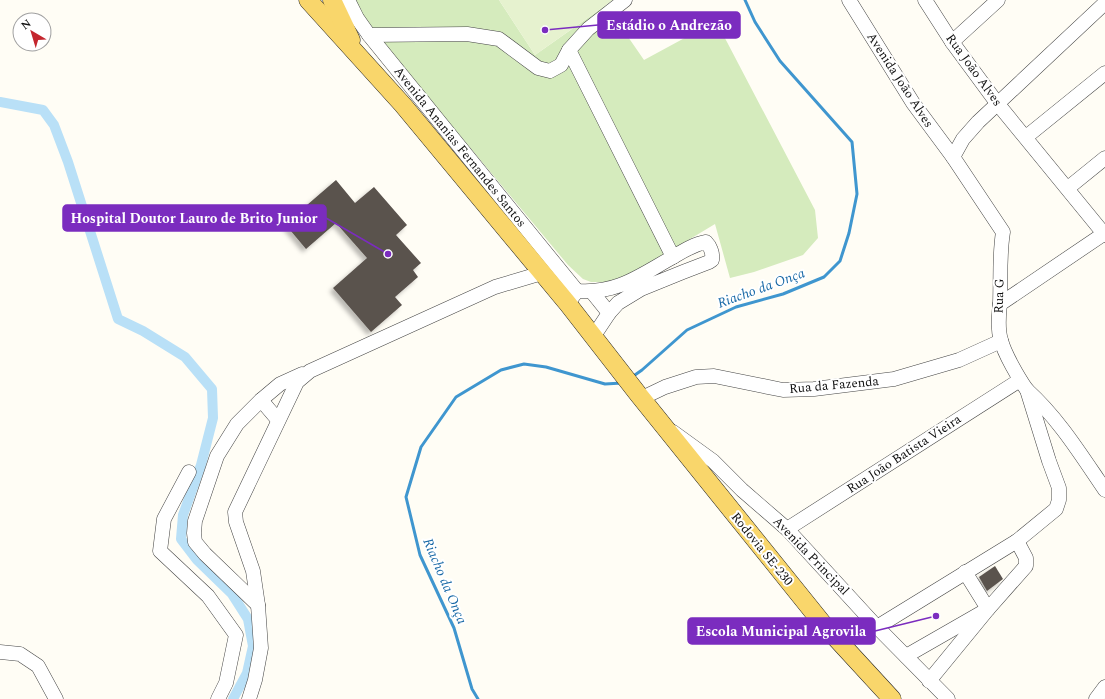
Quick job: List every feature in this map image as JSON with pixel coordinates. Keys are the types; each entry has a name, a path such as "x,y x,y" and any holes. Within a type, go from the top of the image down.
{"main road":[{"path":"308,0 357,53"},
{"path":"332,0 350,20 357,53"},
{"name":"Rodovia SE-230","path":"357,53 403,105 542,273 572,298 593,336 663,425 823,624 892,699"}],"street":[{"name":"Avenida Ananias Fernandes Santos","path":"348,0 350,20 369,35 572,298"},
{"path":"369,35 467,34 499,39 538,68 550,71 561,65 570,50 588,29 625,0"},
{"name":"Avenida João Alves","path":"849,0 913,103 953,157"},
{"name":"Rua João Alves","path":"925,0 952,42 997,103 1026,137"},
{"path":"952,42 998,0"},
{"path":"953,157 963,139 978,122 1105,3"},
{"path":"570,50 673,257"},
{"path":"1000,304 1105,234 1026,137 1105,73"},
{"name":"Rua G","path":"953,157 1003,232 1000,250 1000,304 998,321 1001,341 1024,385 1059,488 1059,500 1056,509 1017,541"},
{"path":"1068,188 1105,158"},
{"path":"572,298 618,287 686,250 706,242 709,245 712,260 642,289 618,304 609,313 593,336"},
{"path":"258,605 205,554 195,542 195,521 217,456 237,424 261,400 280,384 495,287 542,273"},
{"path":"592,292 609,313"},
{"name":"Rua da Fazenda","path":"640,396 696,377 714,376 783,390 814,389 894,379 959,360 1001,341"},
{"path":"249,699 255,680 261,648 258,605 252,572 236,522 235,512 296,382 310,371"},
{"path":"1024,385 1061,425 1105,490"},
{"name":"Rua João Batista Vieira","path":"787,529 1024,385"},
{"path":"261,400 278,420"},
{"name":"Avenida Principal","path":"663,425 713,461 742,490 787,529 877,627 948,699"},
{"path":"190,472 164,519 160,551 208,596 236,635 226,683 218,699"},
{"path":"877,627 1017,541 1026,558 1026,566 988,609 929,681"},
{"path":"965,572 988,609"},
{"path":"906,656 988,609"},
{"path":"0,652 20,654 38,666 56,699"},
{"path":"1096,699 1105,687"}],"green space":[{"path":"355,0 499,0 535,55 606,5 644,60 716,21 815,210 818,238 803,255 754,272 730,278 715,224 627,277 607,282 591,282 583,279 568,265 382,42"},
{"path":"499,0 613,0 535,55"}],"building":[{"path":"336,180 355,203 374,187 407,225 396,235 421,263 413,270 418,277 395,297 402,305 371,332 333,288 367,258 336,223 306,249 285,224"},
{"path":"995,566 1003,579 987,591 979,577"}],"waterway":[{"name":"Riacho da Onça","path":"632,377 687,330 736,307 783,294 824,277 840,261 849,233 857,194 852,142 780,61 755,22 745,0"},
{"path":"0,102 43,110 54,125 68,162 118,319 143,331 185,357 212,389 213,418 201,465 183,515 181,539 197,560 232,594 248,619 253,646 247,673 233,699"},
{"name":"Riacho da Onça","path":"478,699 472,689 454,628 420,555 406,497 421,447 456,397 501,370 524,364 546,367 605,384 622,383"}],"place":[{"name":"Estádio o Andrezão","path":"545,30"},
{"name":"Hospital Doutor Lauro de Brito Junior","path":"388,254"},
{"name":"Escola Municipal Agrovila","path":"936,616"}]}
